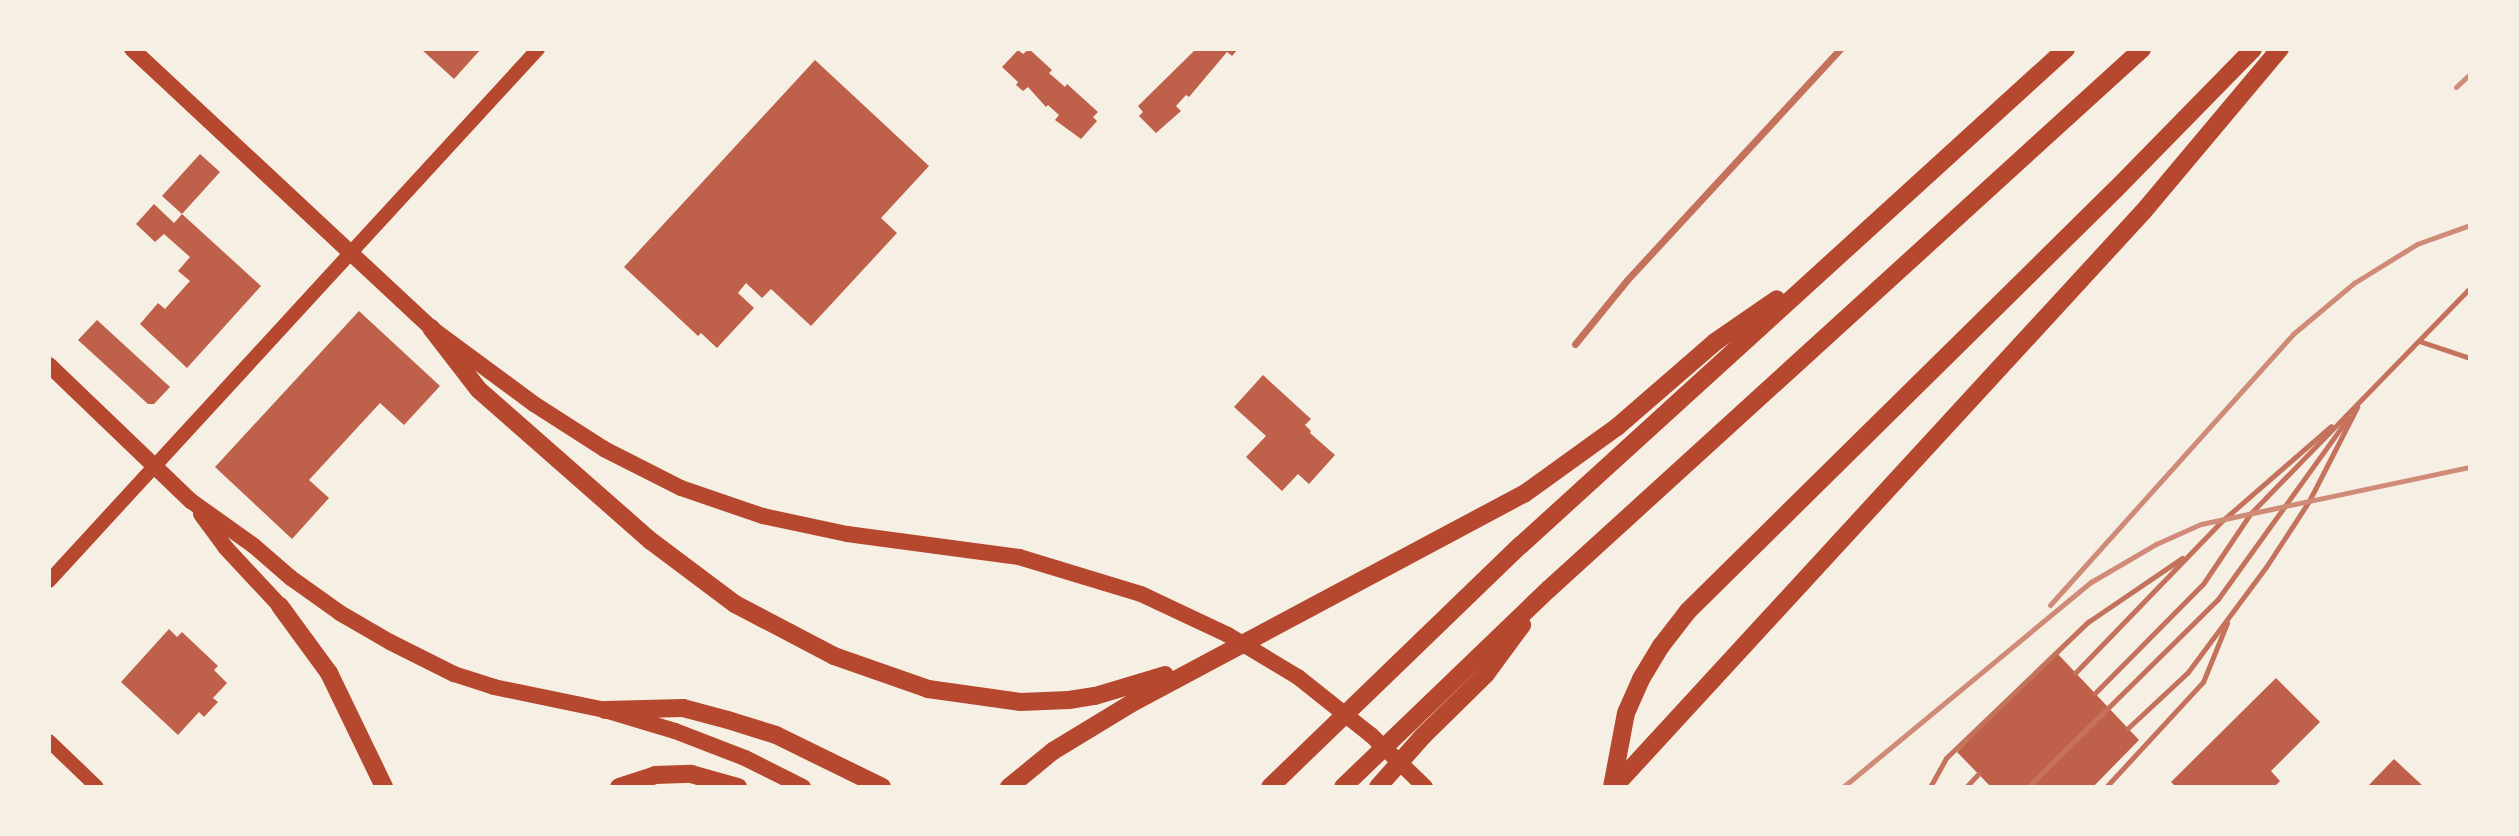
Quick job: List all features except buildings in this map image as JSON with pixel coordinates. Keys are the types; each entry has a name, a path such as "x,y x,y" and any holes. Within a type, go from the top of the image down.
{"highway":[{"path":"1343,787 1549,589 2141,49"},
{"path":"1613,787 1626,713 1641,679 1661,646 1688,611 2116,189 2253,49"},
{"path":"1613,787 2143,212 2280,49"},
{"path":"1270,787 1460,602 2060,55"},
{"path":"1009,787 1080,733 1202,664 1524,494 1617,428 1715,342 1831,261"},
{"path":"431,328 479,390 651,541 736,604 834,656 929,689 1020,702 1095,696 1202,664"},
{"path":"1378,787 1423,736 1486,674 1549,589"},
{"path":"280,606 329,673 384,787"},
{"path":"605,710 683,708 728,720 776,735 882,787"},
{"path":"619,787 655,775 691,774 738,787"}],"main road":[{"path":"132,49 431,328 571,429 681,488 808,527 1019,557 1141,594 1228,635 1298,677 1371,735 1425,787"},
{"path":"52,572 155,466 538,49"},
{"path":"49,365 191,501 340,613 422,659 454,674 494,687 605,710 745,758 803,787"},
{"path":"191,501 226,548 280,606"},
{"path":"49,741 97,787"}],"street":[{"path":"1575,344 1627,280 1840,49"}],"lane":[{"path":"2095,693 2203,584 2250,514 2470,288"},
{"path":"2419,341 2470,358"},
{"path":"2075,673 2223,520 2360,401"},
{"path":"2128,728 2188,672 2230,615 2309,501 2360,401"},
{"path":"2028,787 2218,599 2360,401"},
{"path":"1930,787 1945,758 2088,622 2191,552"},
{"path":"2106,787 2203,682 2230,615"},
{"path":"1966,787 1978,774"}],"railway":[{"path":"2456,87 2470,74"},
{"path":"2050,605 2293,334 2354,283 2417,244 2470,225"},
{"path":"1843,787 2091,582 2156,544 2201,524 2470,467"}]}
